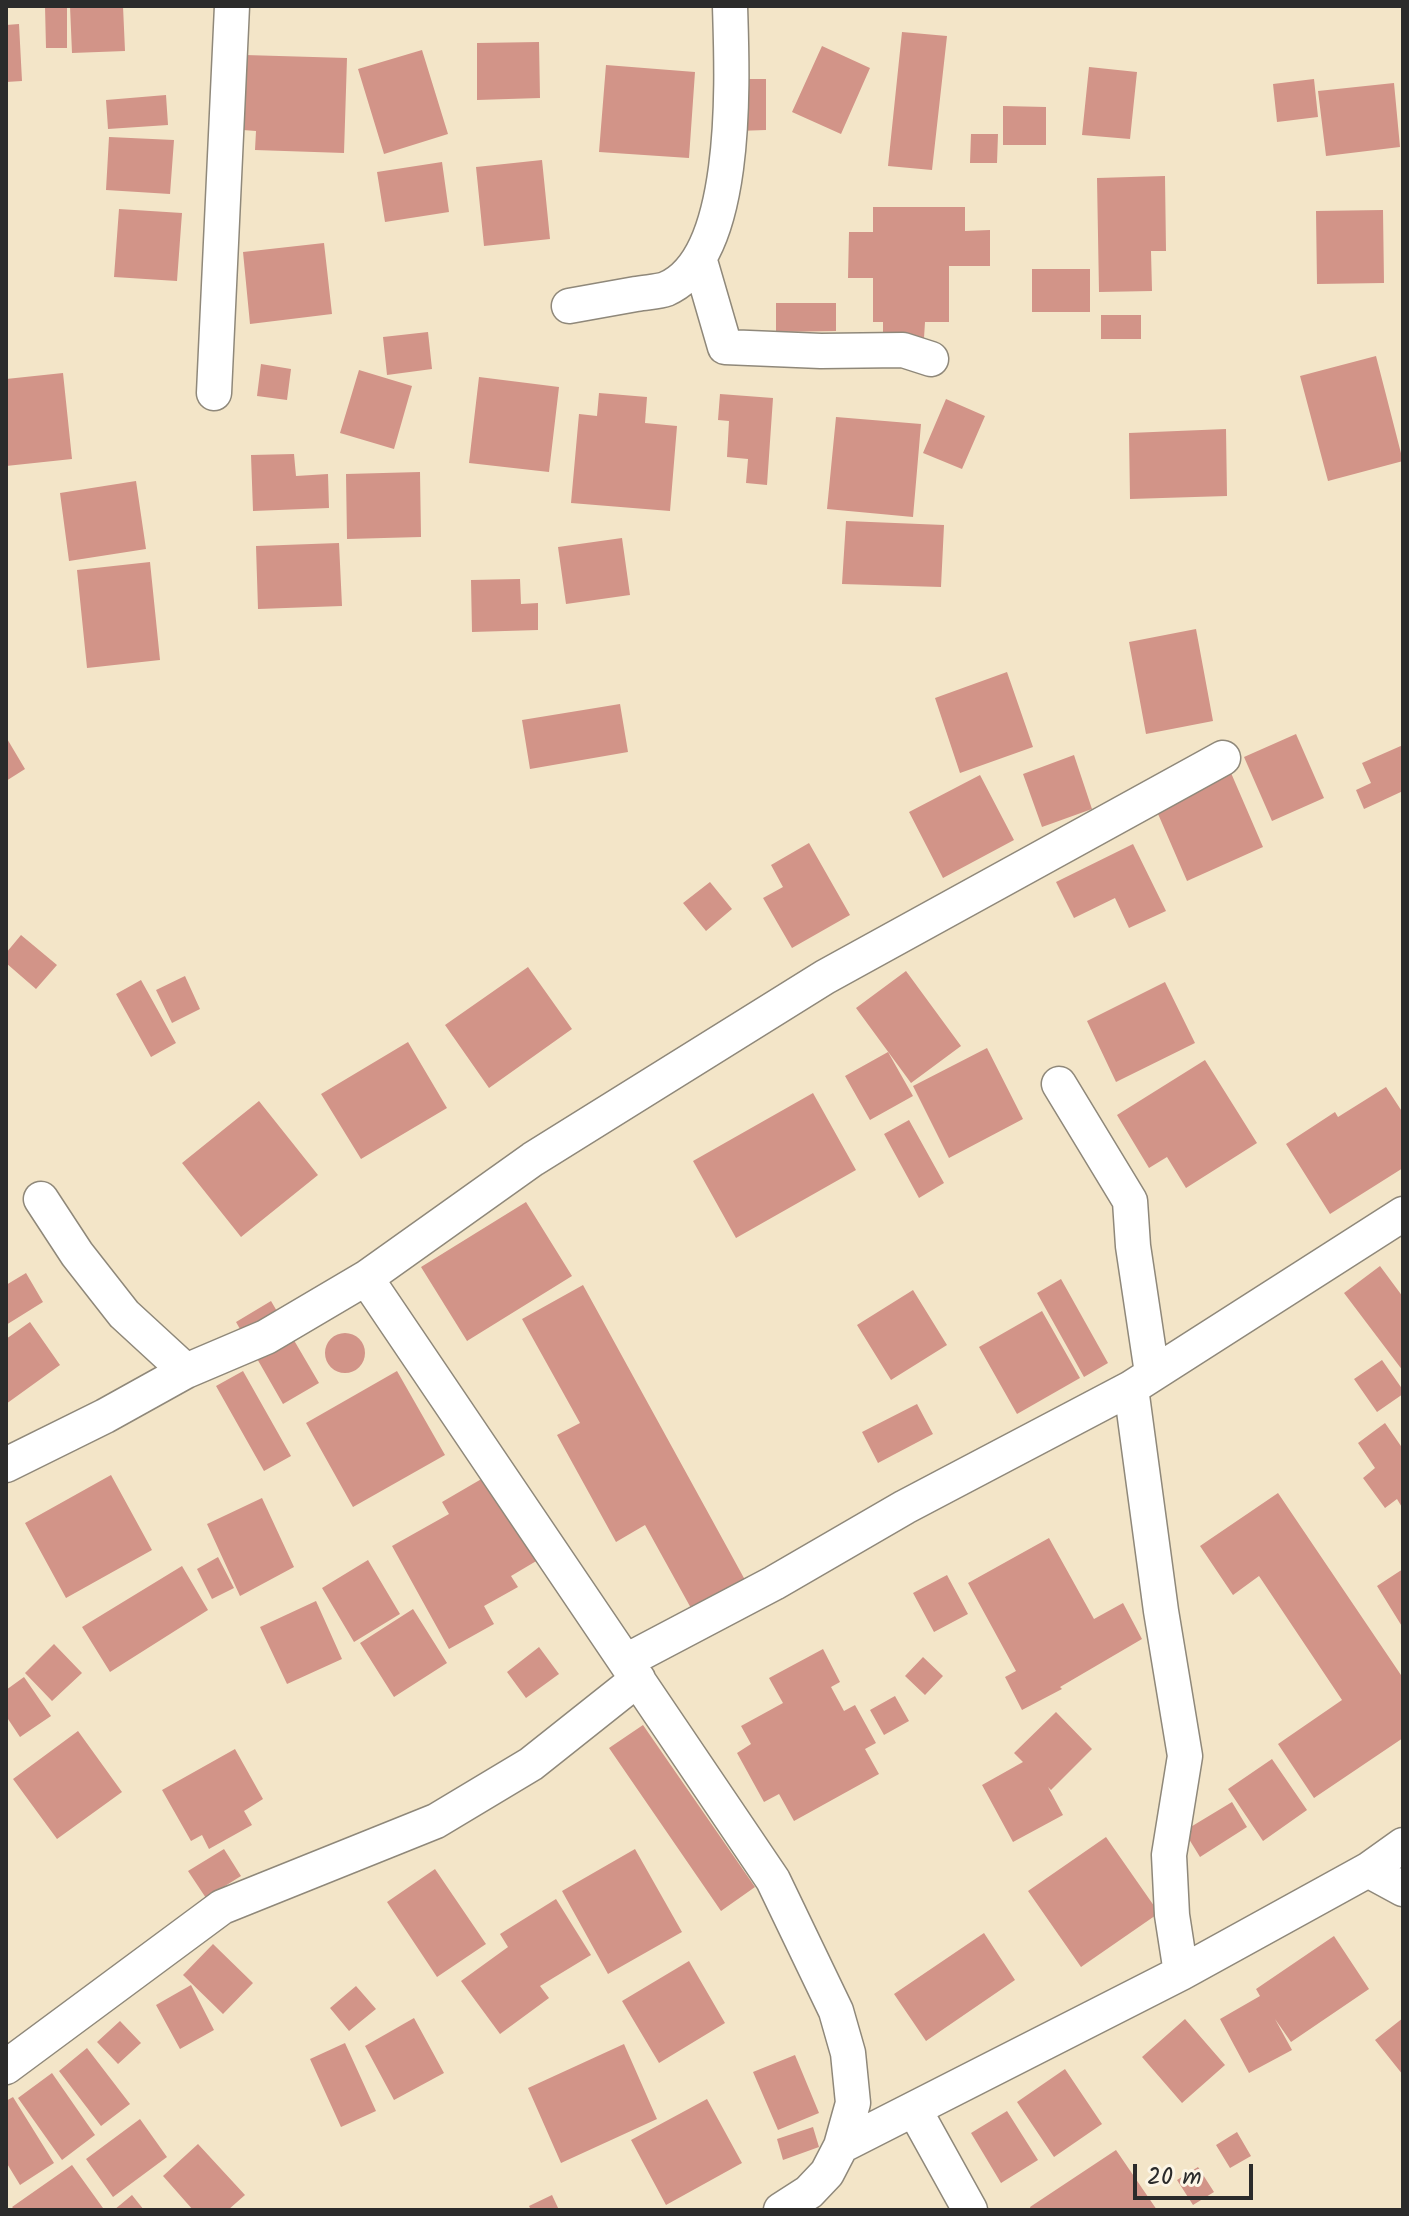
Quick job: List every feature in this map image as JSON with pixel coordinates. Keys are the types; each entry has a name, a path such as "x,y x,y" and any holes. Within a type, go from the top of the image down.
{"street":[{"path":"214,393 232,6"},
{"path":"569,306 666,289 700,261 712,232 723,186 732,99 730,6"},
{"path":"700,261 725,347 903,350 931,359"},
{"path":"6,1465 186,1371 266,1337 366,1278 533,1159 825,977 1223,758"},
{"path":"1059,1084 1130,1201 1161,1611 1185,1756 1169,1855 1172,1915 1181,1973"},
{"path":"41,1199 77,1254 124,1314 186,1371"},
{"path":"6,2067 222,1907 436,1821 531,1764 632,1670 905,1507 1142,1381 1403,1214"},
{"path":"366,1278 773,1880 836,2011 848,2053 853,2103 841,2146 827,2173 809,2192 781,2210"},
{"path":"841,2146 1181,1973 1368,1870 1403,1845"},
{"path":"1368,1870 1403,1889"},
{"path":"914,2109 970,2210"}],"building":[{"path":"45,6 67,6 67,48 46,48"},
{"path":"70,6 123,6 125,51 72,53"},
{"path":"19,24 22,81 6,82 6,25"},
{"path":"902,32 947,36 932,170 888,166"},
{"path":"539,42 540,98 477,100 477,43"},
{"path":"822,46 870,68 841,134 792,112"},
{"path":"422,50 448,134 384,154 358,69"},
{"path":"245,55 347,58 344,153 255,150 256,131 243,130"},
{"path":"606,65 695,72 689,158 599,152"},
{"path":"1089,67 1137,72 1130,139 1082,135"},
{"path":"737,79 766,79 766,130 737,131"},
{"path":"1314,79 1318,117 1277,122 1273,84"},
{"path":"1394,83 1400,147 1326,156 1318,91"},
{"path":"166,95 168,125 108,129 106,100"},
{"path":"1003,106 1046,107 1046,145 1003,145"},
{"path":"971,134 998,134 997,163 970,163"},
{"path":"109,137 174,140 170,194 106,190"},
{"path":"542,160 550,239 484,246 476,167"},
{"path":"442,162 449,212 385,222 377,172"},
{"path":"1165,176 1166,251 1151,251 1152,291 1099,292 1097,178"},
{"path":"873,207 965,207 965,231 990,230 990,266 949,266 949,322 925,322 924,338 883,338 883,322 873,322 873,278 848,278 849,232 873,232"},
{"path":"119,209 182,213 177,281 114,277"},
{"path":"1383,210 1384,283 1317,284 1316,211"},
{"path":"324,243 332,314 250,324 243,252"},
{"path":"1032,269 1090,269 1090,312 1032,312"},
{"path":"776,303 836,303 836,331 776,332"},
{"path":"1101,315 1141,315 1141,339 1101,339"},
{"path":"428,332 432,369 387,375 383,337"},
{"path":"1376,356 1403,461 1328,481 1300,376"},
{"path":"261,364 291,369 287,400 257,396"},
{"path":"359,370 412,386 394,449 340,433"},
{"path":"63,373 72,459 6,466 6,379"},
{"path":"479,377 559,387 549,472 469,463"},
{"path":"599,393 647,397 645,423 677,426 670,511 571,503 579,414 597,416"},
{"path":"720,394 773,398 767,485 746,483 748,459 727,457 729,421 718,420"},
{"path":"946,399 985,416 962,469 923,453"},
{"path":"836,417 921,424 913,517 827,509"},
{"path":"1226,429 1227,496 1130,499 1129,433"},
{"path":"294,454 296,476 328,474 329,508 253,511 251,455"},
{"path":"420,472 421,537 347,539 346,474"},
{"path":"136,481 146,549 69,561 60,493"},
{"path":"846,521 944,525 941,587 842,584"},
{"path":"622,538 630,595 566,604 558,547"},
{"path":"339,543 342,606 258,609 256,546"},
{"path":"150,562 160,660 87,668 77,570"},
{"path":"520,579 521,604 538,603 538,630 472,632 471,580"},
{"path":"1196,629 1213,721 1146,734 1129,642"},
{"path":"1007,672 1033,747 960,773 935,698"},
{"path":"620,704 628,752 530,769 522,720"},
{"path":"1296,734 1324,798 1272,821 1244,757"},
{"path":"6,737 25,769 6,781"},
{"path":"1403,745 1403,791 1364,809 1356,790 1371,783 1362,763"},
{"path":"1074,755 1092,809 1042,827 1023,774"},
{"path":"1228,766 1263,847 1187,881 1152,800"},
{"path":"980,775 1014,840 943,878 909,812"},
{"path":"809,843 850,915 792,948 763,898 783,887 771,865"},
{"path":"1133,844 1166,911 1129,928 1115,898 1074,918 1056,882"},
{"path":"710,882 732,909 706,931 683,903"},
{"path":"21,935 57,965 36,989 6,963 6,953"},
{"path":"528,967 572,1029 489,1088 445,1025"},
{"path":"906,971 961,1046 911,1083 856,1008"},
{"path":"185,976 200,1009 172,1023 156,990"},
{"path":"141,980 176,1043 151,1057 116,994"},
{"path":"1165,982 1195,1043 1116,1082 1087,1021"},
{"path":"408,1042 447,1108 361,1159 321,1094"},
{"path":"987,1048 1023,1119 949,1158 913,1086"},
{"path":"888,1052 913,1096 870,1120 845,1076"},
{"path":"1205,1060 1257,1143 1186,1188 1167,1157 1149,1168 1117,1115"},
{"path":"1386,1087 1403,1113 1403,1168 1330,1214 1286,1144 1335,1112 1338,1117"},
{"path":"813,1093 856,1170 736,1238 693,1161"},
{"path":"259,1101 318,1175 241,1237 182,1163"},
{"path":"909,1120 944,1183 919,1198 884,1134"},
{"path":"526,1202 572,1276 467,1341 421,1267"},
{"path":"1380,1266 1403,1297 1403,1371 1344,1293"},
{"path":"26,1273 43,1302 6,1325 6,1285"},
{"path":"1061,1279 1108,1363 1084,1377 1037,1293"},
{"path":"583,1285 750,1589 697,1619 645,1525 616,1542 557,1435 580,1423 522,1319"},
{"path":"913,1290 947,1345 891,1380 857,1325"},
{"path":"271,1301 319,1383 283,1404 236,1322"},
{"path":"1042,1311 1080,1378 1017,1414 979,1347"},
{"path":"30,1322 60,1365 6,1404 6,1339"},
{"path":"345,1333 359,1339 365,1353 359,1367 345,1373 331,1367 325,1353 331,1339"},
{"path":"1382,1360 1403,1394 1377,1412 1354,1379"},
{"path":"243,1371 291,1456 264,1471 216,1386"},
{"path":"397,1371 445,1455 353,1507 306,1423"},
{"path":"917,1404 933,1434 878,1463 862,1432"},
{"path":"1385,1423 1403,1449 1403,1509 1397,1499 1385,1508 1363,1478 1375,1468 1358,1443"},
{"path":"490,1474 538,1560 511,1576 518,1587 484,1606 494,1624 449,1649 392,1546 449,1514 442,1502"},
{"path":"111,1475 152,1550 66,1598 25,1523"},
{"path":"1278,1493 1403,1678 1403,1738 1314,1798 1278,1744 1342,1700 1259,1576 1233,1595 1200,1546"},
{"path":"262,1498 294,1567 240,1596 207,1524"},
{"path":"1049,1538 1094,1619 1123,1603 1142,1639 1022,1710 1005,1677 1016,1671 968,1583"},
{"path":"218,1557 234,1588 212,1599 197,1569"},
{"path":"368,1560 400,1614 354,1642 322,1588"},
{"path":"182,1566 208,1610 110,1672 82,1627"},
{"path":"1403,1569 1403,1628 1377,1586"},
{"path":"947,1575 968,1614 934,1632 913,1593"},
{"path":"316,1601 342,1659 287,1684 260,1627"},
{"path":"413,1609 447,1663 394,1697 360,1643"},
{"path":"54,1644 82,1673 52,1701 25,1673"},
{"path":"539,1647 559,1674 526,1698 507,1672"},
{"path":"823,1649 840,1682 831,1687 844,1711 855,1705 876,1743 865,1749 879,1774 794,1821 779,1794 764,1802 737,1753 751,1744 741,1726 783,1703 769,1678"},
{"path":"923,1657 943,1676 925,1695 905,1676"},
{"path":"24,1677 51,1716 20,1737 6,1716 6,1690"},
{"path":"895,1696 909,1721 884,1735 870,1710"},
{"path":"1056,1712 1092,1749 1051,1790 1048,1787 1063,1815 1013,1842 982,1785 1023,1762 1014,1753"},
{"path":"643,1725 755,1887 721,1911 609,1748"},
{"path":"78,1731 122,1792 57,1839 13,1779"},
{"path":"235,1749 263,1799 244,1811 252,1825 209,1849 202,1835 191,1841 162,1790"},
{"path":"1272,1759 1307,1810 1263,1841 1228,1789"},
{"path":"1232,1802 1247,1827 1200,1857 1184,1831"},
{"path":"1106,1837 1159,1913 1081,1967 1028,1891"},
{"path":"224,1849 241,1876 206,1898 188,1871"},
{"path":"635,1849 682,1932 608,1974 562,1891"},
{"path":"435,1869 486,1944 437,1977 387,1902"},
{"path":"556,1899 591,1955 540,1986 549,1998 500,2034 461,1981 508,1947 500,1934"},
{"path":"984,1933 1015,1980 926,2041 894,1994"},
{"path":"1334,1936 1369,1989 1291,2042 1275,2019 1292,2050 1249,2073 1220,2019 1260,1996 1256,1989"},
{"path":"213,1944 253,1983 223,2014 183,1975"},
{"path":"689,1961 725,2023 659,2063 622,2001"},
{"path":"191,1985 214,2030 180,2049 156,2005"},
{"path":"356,1986 376,2009 349,2031 330,2008"},
{"path":"414,2018 444,2073 394,2100 365,2046"},
{"path":"1403,2018 1403,2075 1375,2040"},
{"path":"1185,2019 1225,2065 1182,2103 1142,2057"},
{"path":"120,2021 141,2043 118,2064 97,2042"},
{"path":"345,2043 376,2111 341,2127 310,2059"},
{"path":"624,2044 657,2119 561,2163 528,2088"},
{"path":"87,2048 130,2104 101,2126 59,2071"},
{"path":"795,2055 819,2113 778,2130 753,2072"},
{"path":"1065,2069 1102,2124 1054,2157 1017,2102"},
{"path":"52,2073 95,2135 62,2160 18,2098"},
{"path":"13,2097 54,2163 20,2185 6,2162 6,2101"},
{"path":"707,2099 742,2163 666,2205 631,2140"},
{"path":"1007,2111 1038,2160 1001,2183 971,2133"},
{"path":"140,2119 167,2157 113,2197 86,2159"},
{"path":"813,2127 819,2147 783,2160 777,2139"},
{"path":"1237,2132 1251,2156 1230,2168 1216,2145"},
{"path":"198,2144 245,2195 228,2210 193,2210 163,2176"},
{"path":"1116,2150 1157,2210 1031,2210 1030,2207"},
{"path":"72,2165 103,2208 15,2210 12,2207"},
{"path":"1198,2167 1214,2192 1193,2205 1177,2180"},
{"path":"132,2195 144,2210 114,2210"},
{"path":"552,2195 559,2210 531,2210 529,2206"}]}
